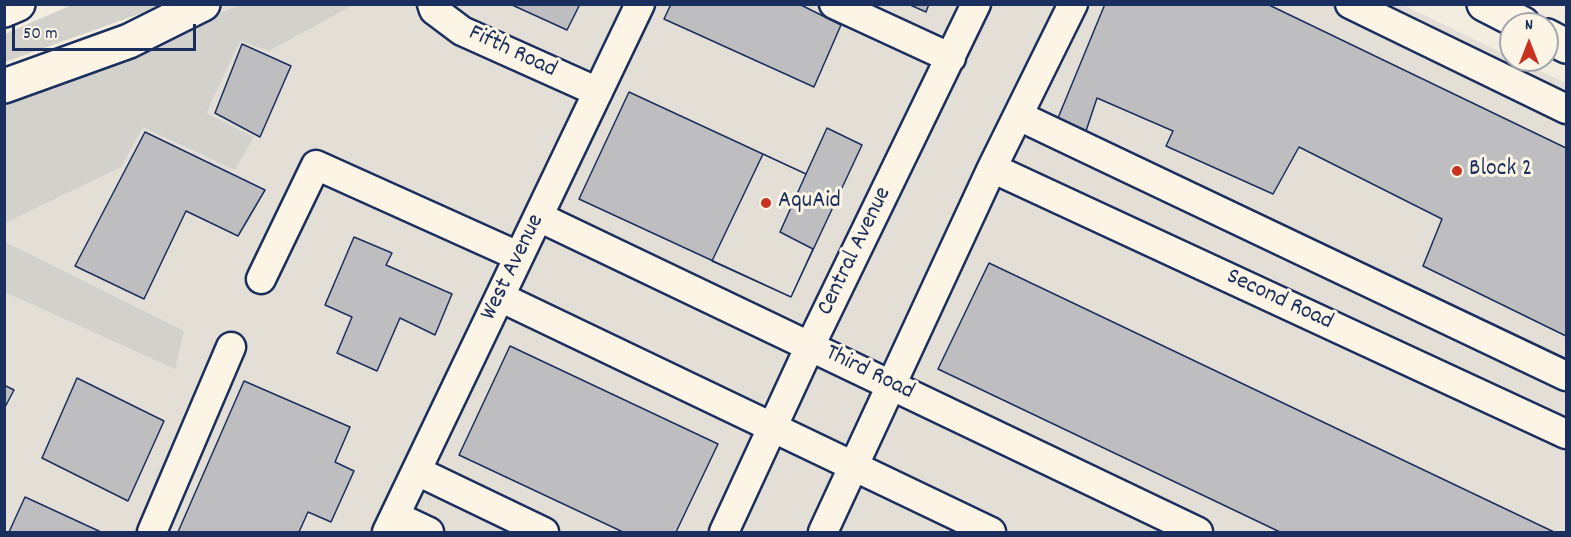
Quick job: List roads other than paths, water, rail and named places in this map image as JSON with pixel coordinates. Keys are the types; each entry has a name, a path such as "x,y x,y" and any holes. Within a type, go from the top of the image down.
{"main road":[{"path":"4,10 18,4"},
{"path":"4,86 129,41 203,4"},
{"path":"1484,4 1500,12"}],"street":[{"name":"Fifth Road","path":"432,4 434,10 462,31 598,92"},
{"name":"West Avenue","path":"391,524 640,4"},
{"path":"834,4 951,58"},
{"name":"Central Avenue","path":"724,532 810,346 976,4"},
{"path":"823,532 992,168 1072,4"},
{"path":"1350,4 1566,109"},
{"path":"1019,116 1566,376"},
{"path":"261,279 316,165 519,256"},
{"name":"Second Road","path":"992,168 1566,434"},
{"name":"Third Road","path":"539,217 1198,532"},
{"path":"500,297 991,532"},
{"path":"152,532 231,347"},
{"path":"417,471 544,532"},
{"path":"391,524 429,532"}],"place":[{"name":"Block 2","path":"1457,171"},
{"name":"AquAid","path":"766,203"}]}
